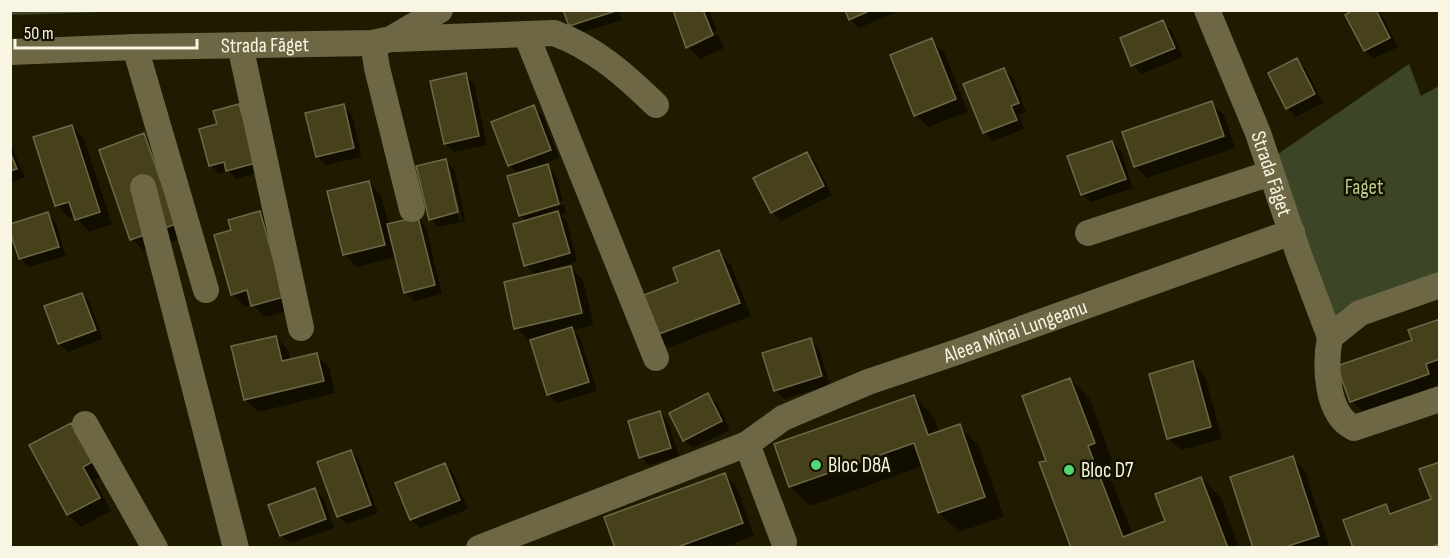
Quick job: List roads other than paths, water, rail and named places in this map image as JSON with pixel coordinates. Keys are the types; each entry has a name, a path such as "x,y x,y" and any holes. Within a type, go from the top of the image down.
{"street":[{"path":"412,209 377,68 382,41 440,10"},
{"name":"Strada Făget","path":"1207,10 1258,133 1330,337"},
{"name":"Strada Făget","path":"10,52 382,41 554,33 579,42 624,73 656,105"},
{"path":"526,34 656,358"},
{"path":"240,45 301,328"},
{"path":"135,47 206,290"},
{"path":"1088,233 1271,173"},
{"path":"143,187 236,548"},
{"name":"Aleea Mihai Lungeanu","path":"479,548 747,444 783,418 868,382 971,348 1292,232"},
{"path":"1440,285 1360,313 1330,337 1327,354 1329,386 1337,410 1347,424 1354,428 1440,399"},
{"path":"85,424 155,548"},
{"path":"747,444 784,542"}],"place":[{"name":"Bloc D8A","path":"816,465"},
{"name":"Bloc D7","path":"1069,470"}],"park label":[{"name":"Faget","path":"1364,187"}]}
